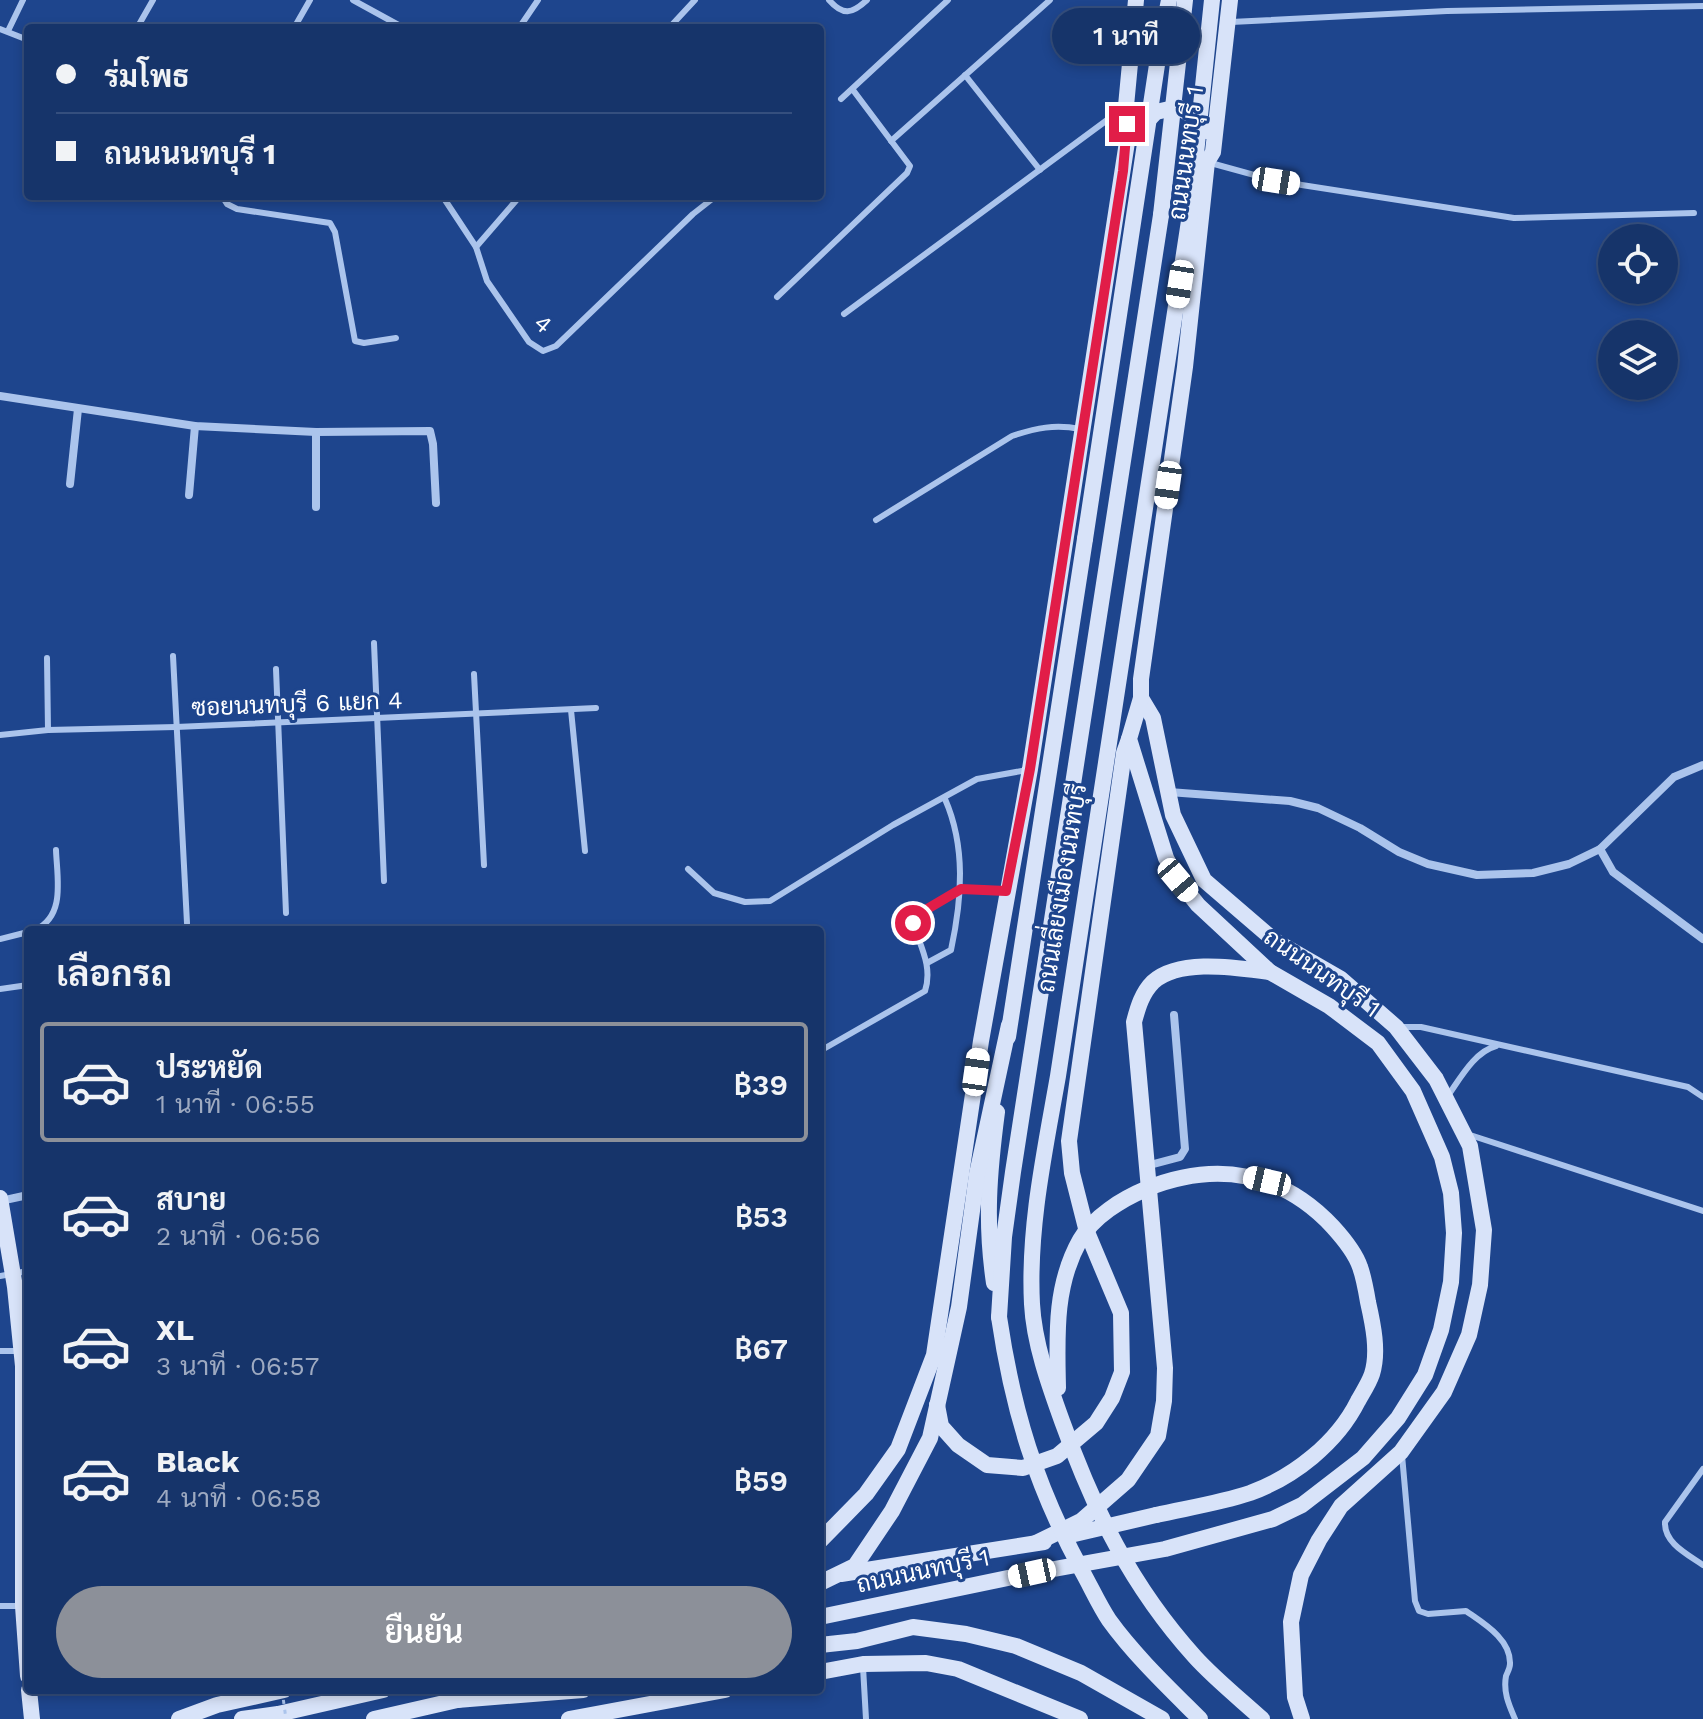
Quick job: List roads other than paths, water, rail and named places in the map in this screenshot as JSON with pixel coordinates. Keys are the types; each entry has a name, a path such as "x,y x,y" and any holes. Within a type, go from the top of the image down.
{"main road":[{"path":"1129,739 1124,753 1069,1141 1072,1173 1087,1232 1121,1313 1122,1372 1112,1398 1096,1423 1057,1456 1023,1468 987,1465 958,1445 941,1426 935,1395 934,1355 981,1041 1030,769 1127,142 1126,106 1136,0"},
{"path":"1169,0 1009,1025 989,1171 987,1237 1009,1382 1034,1470 1068,1545 1109,1619 1162,1681 1200,1719"},
{"name":"ถนนเลี่ยงเมืองนนทบุรี","path":"999,1317 1004,1237 1013,1172 1161,215 1185,0"},
{"name":"ถนนเลี่ยงเมืองนนทบุรี","path":"1212,0 1189,221 1040,1177 1032,1307 1038,1343 1058,1408 1105,1529 1139,1587 1195,1657 1262,1719"},
{"name":"ถนนนนทบุรี 1","path":"824,1616 1165,1549 1273,1519 1302,1505 1363,1458 1398,1418 1425,1375 1441,1330 1451,1282 1454,1233 1451,1193 1442,1157 1413,1091 1378,1043 1329,1006 1270,972 1198,905 1178,880 1166,858 1129,739 1141,698 1141,679 1185,367 1230,0"},
{"path":"1127,142 1156,112 1178,107 1204,123 1210,157"},
{"path":"1141,698 1153,718 1173,815 1204,880 1275,941 1341,979 1396,1027 1436,1079 1470,1146 1484,1230 1480,1285 1469,1335 1444,1392 1401,1452 1341,1506 1301,1575 1291,1622 1295,1697 1302,1719"},
{"path":"1036,1543 1081,1521 1128,1480 1158,1436 1165,1368 1134,1022 1140,1000 1151,984 1165,973 1196,967 1233,967 1270,972"},
{"path":"824,1578 855,1566 892,1511 930,1438 959,1307 977,1174 1009,1025"},
{"path":"824,1579 1036,1543 1250,1493 1284,1476 1313,1457 1350,1417 1372,1372 1374,1329 1360,1265 1334,1228 1296,1196 1267,1181 1235,1174 1201,1174 1163,1182 1119,1200 1081,1239 1061,1290 1057,1332 1058,1408"},
{"path":"1,1208 13,1274 23,1366 24,1415"},
{"path":"824,1537 866,1494 898,1449 934,1355"},
{"path":"24,1575 24,1620"},
{"path":"824,1645 857,1641 913,1627 966,1634 1016,1646 1081,1673 1162,1719"},
{"path":"824,1671 863,1664 926,1663 958,1669 1080,1719"},
{"path":"29,1694 32,1719"},
{"path":"179,1719 217,1705 265,1694"},
{"path":"242,1719 366,1694"},
{"path":"374,1719 479,1694"},
{"path":"457,1700 533,1694"},
{"path":"569,1719 703,1694"}],"street":[{"path":"0,396 195,426 316,432 430,431 436,503"},
{"path":"70,484 78,409"},
{"path":"189,495 195,426"},
{"path":"316,432 316,507"},
{"path":"1168,792 1290,801 1318,808 1413,858 1446,869 1477,875 1533,873 1569,864 1600,849 1674,777 1703,765"},
{"path":"1600,849 1613,872 1703,939"},
{"path":"1145,1166 1174,1160 1185,1149 1174,1015"},
{"path":"1,1208 24,1197"}],"lane":[{"path":"8,31 23,0"},
{"path":"139,24 153,0"},
{"path":"296,24 310,0"},
{"path":"353,0 397,24"},
{"path":"522,24 538,0"},
{"path":"673,24 695,0"},
{"path":"829,0 846,13 855,12 867,0"},
{"path":"841,99 948,0"},
{"path":"891,141 1050,0"},
{"path":"1227,22 1447,11 1703,6"},
{"path":"0,29 24,38"},
{"path":"965,75 1040,170"},
{"path":"777,297 907,173 910,166 853,90"},
{"path":"844,314 1126,106"},
{"path":"1210,157 1276,181 1514,218 1694,213"},
{"path":"224,200 237,209 330,223 335,232 355,341 364,343 396,338"},
{"name":"4","path":"445,200 476,247 487,281 529,342 543,351 556,346 711,200"},
{"path":"476,247 517,200"},
{"path":"876,520 1012,436 1059,425 1083,429"},
{"path":"374,643 384,881"},
{"path":"173,656 187,923"},
{"path":"47,658 48,730"},
{"path":"276,669 286,913"},
{"path":"474,674 484,865"},
{"name":"ซอยนนทบุรี 6 แยก 4","path":"0,735 48,730 596,708"},
{"path":"571,710 585,851"},
{"path":"688,869 714,893 745,902 770,901 893,825 977,779 1030,769"},
{"path":"927,963 951,950 961,889 956,823 945,799"},
{"path":"42,926 50,921 57,904 56,850"},
{"path":"824,1049 925,991 927,963 913,923 917,915 961,889 1006,891"},
{"path":"0,939 24,933"},
{"path":"0,989 24,986"},
{"path":"1396,1027 1421,1027 1688,1087 1703,1097"},
{"path":"1446,1098 1476,1059 1488,1048 1500,1045"},
{"path":"1463,1133 1703,1211"},
{"path":"0,1351 20,1351"},
{"path":"1401,1452 1415,1601 1419,1611 1428,1614 1466,1611 1498,1635 1509,1654 1506,1700 1515,1719"},
{"path":"1703,1469 1665,1522 1664,1532 1670,1541 1703,1565"},
{"path":"0,1606 23,1606"},
{"path":"863,1664 866,1719"}]}
